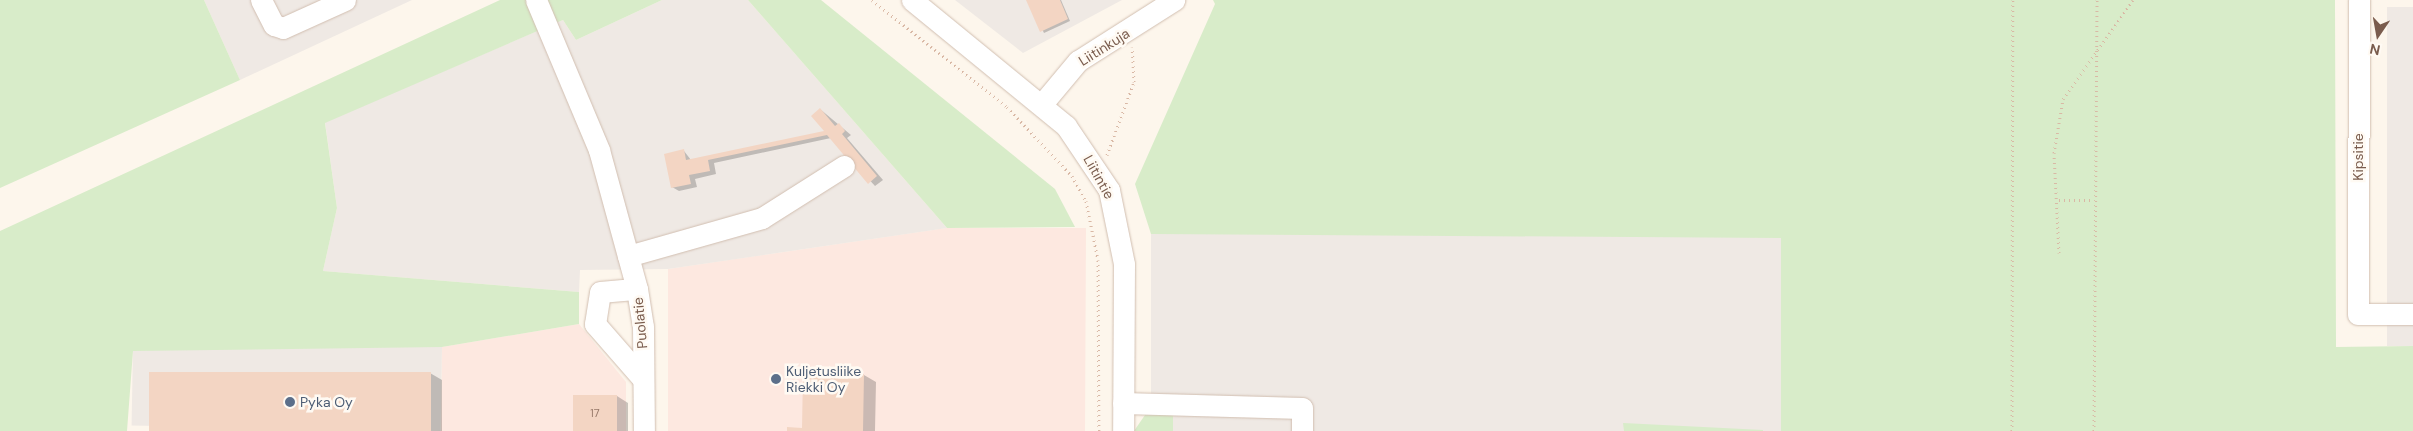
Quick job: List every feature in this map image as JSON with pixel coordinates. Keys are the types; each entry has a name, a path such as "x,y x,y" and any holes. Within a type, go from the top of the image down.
{"street":[{"path":"261,0 274,25 283,28 345,0"},
{"path":"536,0 599,150 637,289"},
{"name":"Liitintie","path":"912,0 1042,104 1094,163 1109,190 1122,233 1123,431"},
{"name":"Liitinkuja","path":"1042,104 1078,61 1126,33 1174,0"},
{"name":"Kipsitie","path":"2359,0 2358,314 2413,314"},
{"path":"628,256 762,218 844,166"},
{"name":"Puolatie","path":"643,379 594,324 600,292 637,289 643,326 644,431"},
{"path":"1123,403 1302,408 1302,431"}],"path":[{"path":"872,0 1007,107 1072,176 1096,237 1099,431"},
{"path":"2012,431 2013,0"},
{"path":"2094,431 2094,200 2098,46 2097,0"},
{"path":"2060,253 2059,200 2054,153 2063,99 2098,46 2133,0"},
{"path":"1072,176 1108,155 1134,82 1135,54 1126,33"},
{"path":"2059,200 2094,200"}],"shaded area":[{"path":"204,0 412,0 240,80"},
{"path":"662,0 748,0 947,228 668,269 580,270 579,292 323,271 337,208 325,122 563,20 576,40"},
{"path":"955,0 1122,0 1023,53"},
{"path":"2387,7 2413,7 2413,346 2387,346"},
{"path":"946,228 1086,228 1085,431 668,431 668,269"},
{"path":"1151,234 1781,234 1781,431 1151,431"},
{"path":"579,324 626,382 626,431 441,431 442,347"},
{"name":"Pyka Oy","path":"133,342 442,347 441,431 132,426"}],"green space":[{"path":"0,0 204,0 240,80 0,188"},
{"path":"500,0 662,0 576,40 563,20 325,123 337,208 323,271 579,292 579,324 442,347 133,351 127,431 0,431 0,231"},
{"path":"748,0 821,0 1055,189 1075,227 947,228"},
{"path":"1213,0 2335,0 2336,347 2413,346 2413,431 1781,431 1781,238 1151,234 1135,184 1215,4"},
{"path":"1173,414 1173,431 1134,431 1145,415"},
{"path":"1623,423 1763,430 1763,431 1624,431"}],"building":[{"path":"1026,0 1060,0 1068,19 1040,32"},
{"path":"820,108 835,126 839,123 845,131 842,134 877,176 868,184 827,135 708,160 710,171 689,175 691,184 671,188 664,154 684,149 686,160 824,131 811,116"},
{"name":"Pyka Oy","path":"149,372 431,372 431,431 149,431"},
{"path":"803,373 864,374 863,431 787,431 787,427 802,428"},
{"path":"573,395 617,395 617,431 573,431"}],"place":[{"name":"Kuljetusliike Riekki Oy","path":"776,379"},
{"name":"Pyka Oy","path":"290,402"}]}
